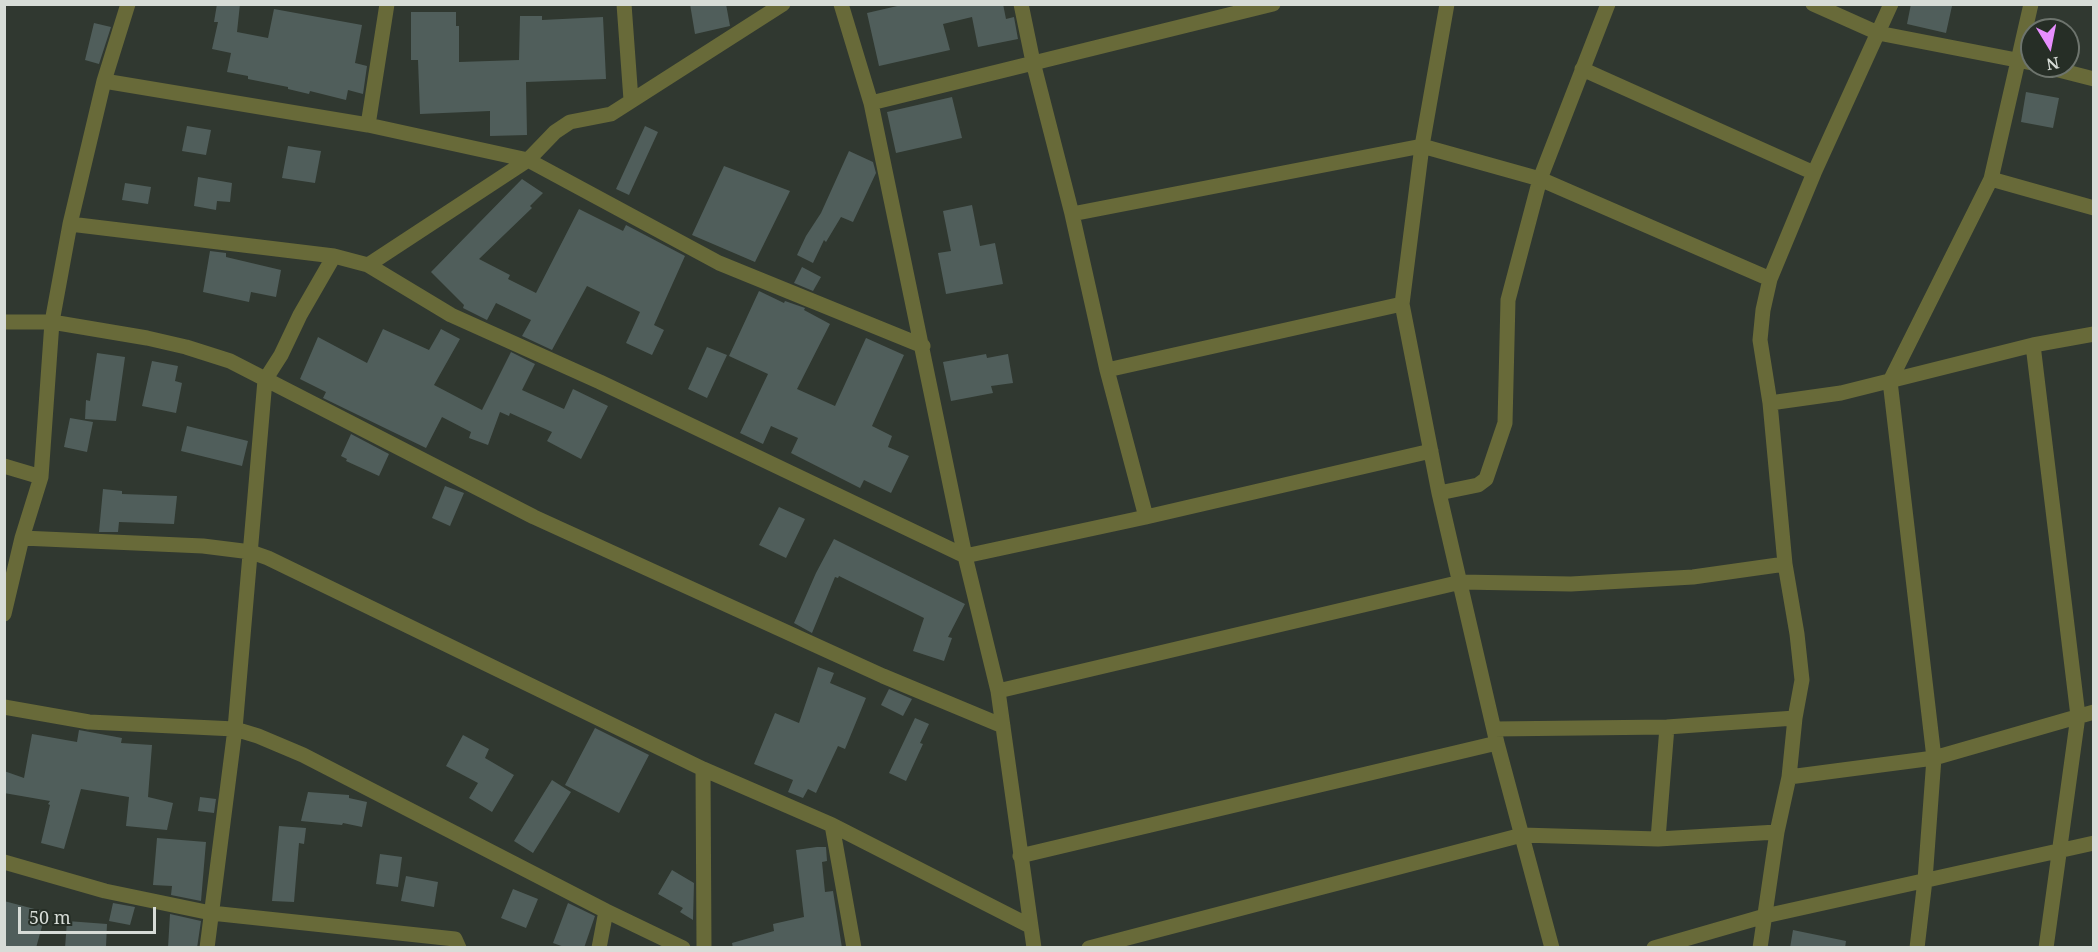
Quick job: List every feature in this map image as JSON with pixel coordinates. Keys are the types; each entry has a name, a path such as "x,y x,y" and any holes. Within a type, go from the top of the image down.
{"street":[{"path":"5,612 22,538 41,477 52,322 70,224 104,81 128,4"},
{"path":"368,125 387,4"},
{"path":"624,4 631,100"},
{"path":"368,266 528,160 555,132 570,122 611,114 783,4"},
{"path":"841,4 871,103 965,556 998,691 1034,948"},
{"path":"1021,4 1107,370 1146,518"},
{"path":"871,103 1273,4"},
{"path":"1447,4 1422,146 1402,304 1439,493 1495,736 1552,948"},
{"path":"1439,493 1478,485 1486,479 1505,423 1508,300 1540,179 1608,4"},
{"path":"1813,4 1878,33 2020,60"},
{"path":"1760,948 1777,832 1789,777 1795,718 1802,680 1785,564 1770,403 1760,340 1763,310 1770,279 1814,173 1890,4"},
{"path":"1582,69 1814,173"},
{"path":"1917,948 1925,880 1934,758 1890,381 1991,179 2020,78"},
{"path":"104,81 368,125 528,160 719,263 923,346"},
{"path":"1072,214 1422,146 1540,179 1770,279"},
{"path":"1991,179 2094,208"},
{"path":"70,224 334,256 368,266 451,315 600,382 965,556 1146,518 1431,451"},
{"path":"207,948 235,729 265,380 281,355 300,315 334,256"},
{"path":"1107,370 1402,304"},
{"path":"4,322 52,322 147,338 230,361 534,517 883,676 1003,726"},
{"path":"1770,403 1841,393 2033,345 2094,334"},
{"path":"2033,345 2078,716 2046,948"},
{"path":"4,466 41,477"},
{"path":"22,538 203,546 251,552 268,558 703,769 832,825 1030,926"},
{"path":"998,691 1461,582 1571,584 1693,577 1785,564"},
{"path":"4,707 89,722 235,729 258,736 303,755 606,911 683,948"},
{"path":"1789,777 1934,758 2094,712"},
{"path":"1020,856 1495,736 1795,718"},
{"path":"1658,839 1667,727"},
{"path":"703,769 704,948"},
{"path":"832,825 854,948"},
{"path":"1089,948 1522,835 1658,839 1777,832"},
{"path":"1654,948 1765,916 2094,843"},
{"path":"4,862 105,891 211,913 455,939 459,948"},
{"path":"599,948 606,911"}],"building":[{"path":"217,4 240,4 237,32 268,38 274,9 362,25 355,63 367,66 363,94 348,90 346,100 310,91 309,94 227,72 231,53 212,49 218,22 214,22"},
{"path":"690,4 726,4 730,26 695,34"},
{"path":"906,4 1003,4 1006,19 1014,17 1018,39 978,47 972,17 943,24 950,50 879,66 867,13"},
{"path":"1911,4 1952,6 1946,33 1907,24"},
{"path":"411,12 456,12 456,26 459,26 459,62 519,60 520,16 542,16 542,20 603,17 606,79 526,82 527,135 490,136 490,111 420,114 418,60 411,60"},
{"path":"94,23 111,27 99,64 85,60"},
{"path":"2026,92 2059,98 2053,128 2021,122"},
{"path":"952,97 962,138 896,153 887,112"},
{"path":"187,126 211,130 206,155 182,151"},
{"path":"645,126 658,132 629,195 616,189"},
{"path":"288,146 321,151 315,183 282,178"},
{"path":"849,151 873,162 876,173 853,222 841,217 826,242 824,240 813,263 797,255 821,213"},
{"path":"724,166 790,191 755,262 692,235"},
{"path":"198,177 232,183 230,202 217,201 216,210 194,206"},
{"path":"522,179 543,193 530,206 532,208 479,259 510,275 508,279 536,293 579,209 623,231 626,225 685,256 654,325 664,330 652,355 626,343 640,312 587,286 552,350 522,336 531,320 496,303 487,320 463,308 464,305 431,272"},
{"path":"125,183 151,187 148,204 122,200"},
{"path":"972,205 980,246 995,243 1003,284 946,294 938,253 951,251 943,211"},
{"path":"210,251 226,253 226,257 281,270 276,297 251,292 249,302 203,292"},
{"path":"802,267 821,277 813,291 794,283"},
{"path":"759,291 784,303 785,301 805,308 804,310 830,324 797,389 835,406 866,338 904,355 872,426 892,436 888,447 909,456 891,493 864,480 860,488 791,453 798,438 771,426 763,444 740,433 768,374 729,356"},
{"path":"383,329 429,350 441,329 460,339 434,385 482,410 511,352 535,364 522,390 564,409 573,389 608,406 581,459 547,441 552,432 510,413 509,416 500,412 488,445 469,438 471,432 442,417 426,448 323,398 326,392 300,379 318,337 367,363"},
{"path":"707,347 727,355 707,398 688,389"},
{"path":"97,353 125,357 116,421 85,419 86,400 90,401"},
{"path":"986,354 987,358 1008,354 1013,383 991,386 993,393 951,401 943,362"},
{"path":"152,361 178,366 175,381 182,383 176,413 142,406"},
{"path":"70,418 93,422 87,452 64,447"},
{"path":"187,426 248,441 242,466 181,451"},
{"path":"351,434 389,454 379,476 346,461 347,459 341,456"},
{"path":"445,486 464,493 450,526 432,518"},
{"path":"103,489 122,491 122,494 177,496 174,524 119,522 118,532 99,532"},
{"path":"779,507 805,519 786,558 759,545"},
{"path":"834,539 965,604 948,637 952,638 944,661 913,651 924,618 839,576 835,577 812,633 794,623"},
{"path":"818,667 834,673 830,683 866,698 845,749 838,746 816,793 808,789 803,798 788,792 793,780 754,764 775,713 799,723"},
{"path":"889,689 912,699 903,716 881,705"},
{"path":"915,718 929,724 920,743 923,744 906,781 889,773"},
{"path":"595,728 649,755 619,813 565,785"},
{"path":"79,730 122,738 121,743 152,745 148,797 173,803 167,830 126,826 129,797 81,789 64,849 41,843 50,801 4,793 4,771 24,778 32,734 77,742"},
{"path":"463,735 489,749 485,758 514,775 492,812 469,798 478,783 446,766"},
{"path":"552,780 571,792 533,853 514,841"},
{"path":"308,792 349,795 349,798 367,802 362,827 343,823 342,825 301,821"},
{"path":"200,797 216,799 214,813 198,811"},
{"path":"279,826 306,828 304,844 299,843 294,902 272,901"},
{"path":"157,838 206,842 201,901 171,895 172,886 153,885"},
{"path":"826,847 827,861 822,862 825,892 833,891 842,948 733,948 732,943 774,931 773,924 804,917 796,850"},
{"path":"380,854 402,857 398,887 376,884"},
{"path":"672,870 694,883 693,920 680,912 683,908 658,894"},
{"path":"406,876 438,882 434,907 401,901"},
{"path":"513,889 538,899 526,928 501,918"},
{"path":"4,901 46,912 36,948 4,948"},
{"path":"113,903 135,907 130,925 109,921"},
{"path":"568,903 595,916 584,948 567,948 553,943"},
{"path":"170,914 201,921 197,948 168,948"},
{"path":"67,921 107,924 106,947 65,948"},
{"path":"1793,930 1846,941 1845,948 1790,948"}]}
